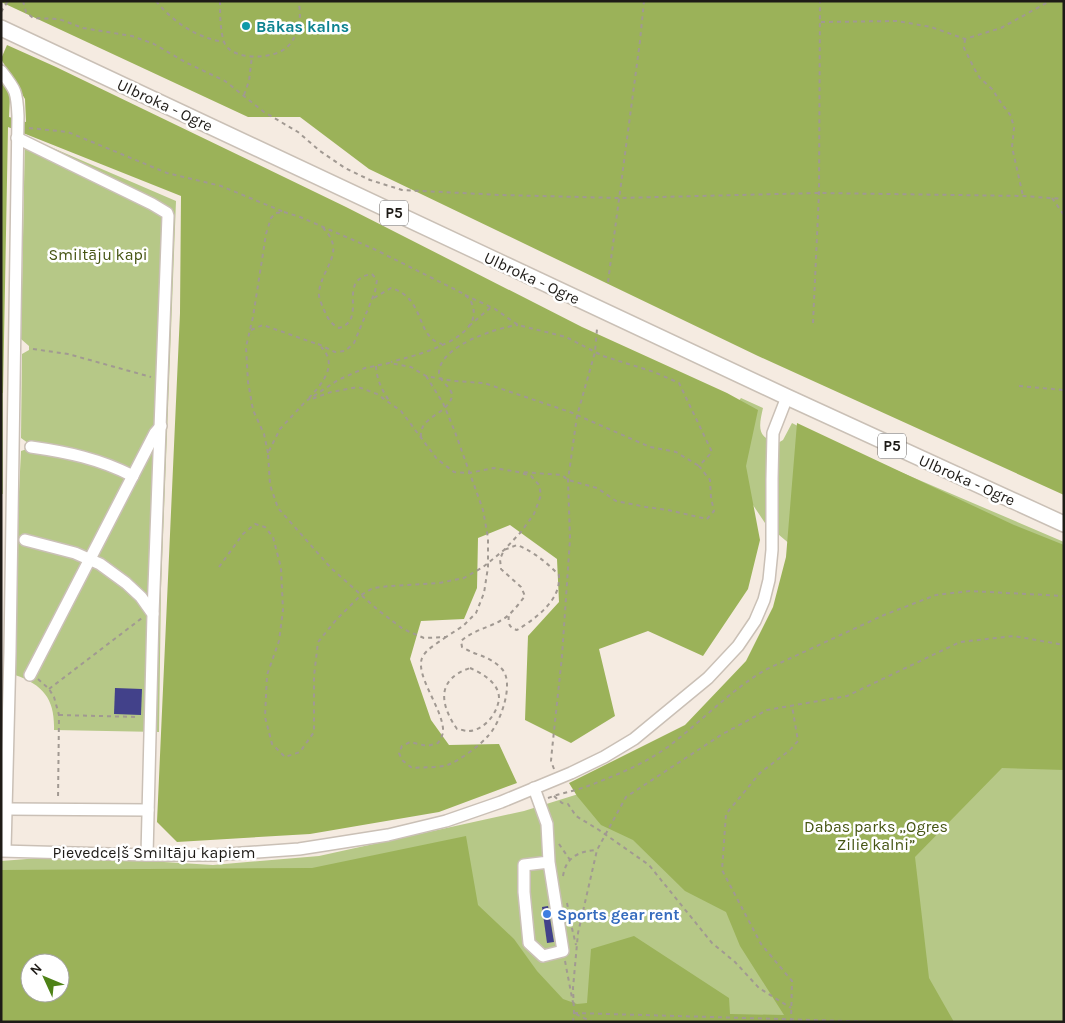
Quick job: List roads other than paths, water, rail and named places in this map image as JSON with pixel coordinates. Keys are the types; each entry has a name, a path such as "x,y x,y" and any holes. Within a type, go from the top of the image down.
{"main road":[{"name":"Ulbroka - Ogre","path":"1,28 787,397 1064,524"}],"street":[{"path":"1,71 11,82 17,94 7,809 3,850"},
{"path":"17,133 152,204 167,213 168,216 152,613 147,855"},
{"name":"Pievedceļš Smiltāju kapiem","path":"3,850 147,855 214,855 299,849 388,834 446,821 501,802 604,757 634,739 708,678 738,646 755,622 764,600 769,580 772,550 773,433 787,397"},
{"path":"30,675 155,433 161,426"},
{"path":"30,447 91,458 133,476"},
{"path":"25,540 68,550 114,572 141,597 152,613"},
{"path":"534,788 547,824 549,862 563,951 543,956 529,943 524,892 524,865 549,862"},
{"path":"7,809 148,810"}],"place":[{"name":"Bākas kalns","path":"246,26"},
{"name":"Sports gear rent","path":"547,914"}],"park label":[{"name":"Smiltāju kapi","path":"98,254"},
{"name":"Dabas parks „Ogres Zilie kalni”","path":"876,835"}]}
